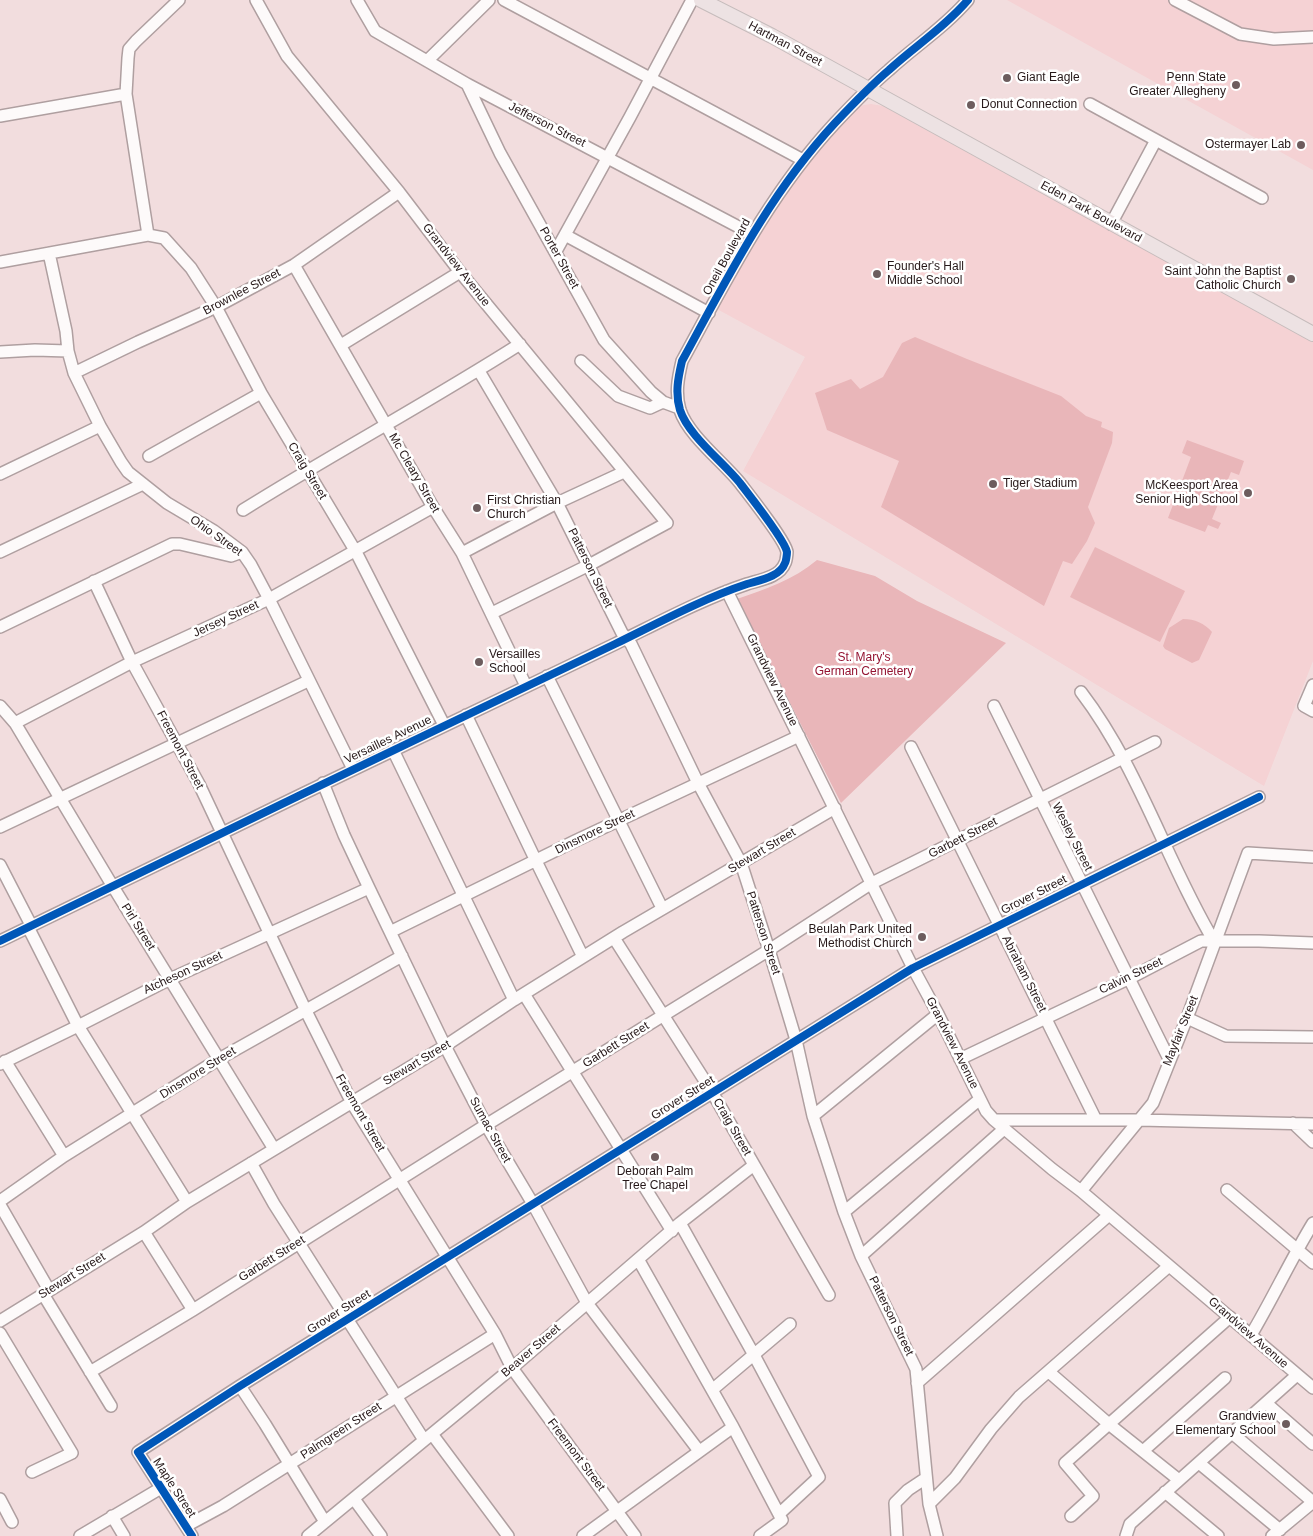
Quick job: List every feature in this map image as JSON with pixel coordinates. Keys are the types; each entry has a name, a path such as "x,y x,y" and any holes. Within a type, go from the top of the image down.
{"main road":[{"name":"Hartman Street","path":"701,0 869,89"},
{"name":"Eden Park Boulevard","path":"869,89 1313,334"}],"street":[{"path":"0,262 148,235 126,94 129,49 179,0"},
{"name":"Grandview Avenue","path":"256,0 287,56 399,192 460,272 667,523 589,565"},
{"name":"Jefferson Street","path":"357,0 375,31 467,84 752,234"},
{"path":"427,61 489,0"},
{"path":"504,0 803,160"},
{"path":"556,251 692,0"},
{"name":"Oneil Boulevard","path":"786,564 787,553 781,540 740,483 691,430 683,418 679,408 676,384 682,361 752,234 776,196 803,160 834,124 869,89 954,16 968,0"},
{"path":"1175,0 1240,34 1274,39 1313,37"},
{"name":"Porter Street","path":"467,84 500,153 604,340 650,392 663,402 679,408"},
{"path":"0,116 126,94"},
{"path":"1090,104 1262,198"},
{"path":"1112,224 1156,140"},
{"name":"Brownlee Street","path":"74,373 216,307 294,265 399,192"},
{"name":"Craig Street","path":"148,235 164,238 170,244 191,268 216,307 261,393 356,552 444,725"},
{"path":"565,235 709,313"},
{"name":"Ohio Street","path":"48,253 74,373 100,426 128,472 168,504 214,531 242,552 251,564 352,769"},
{"name":"Mc Cleary Street","path":"294,265 433,507 462,553 526,686"},
{"path":"341,345 460,272"},
{"path":"243,510 520,344"},
{"path":"0,352 68,351"},
{"path":"582,361 618,396 650,408 663,402"},
{"name":"Patterson Street","path":"479,370 557,503 622,633 631,644 654,689 698,783 741,863 770,950 796,1040 813,1116 844,1212 861,1256 916,1369 929,1504 937,1536"},
{"path":"149,456 261,393"},
{"path":"0,474 100,426"},
{"path":"462,553 557,503 624,472"},
{"path":"0,552 143,484"},
{"name":"Jersey Street","path":"15,723 132,662 269,599 356,552 433,507"},
{"path":"0,627 172,544 180,544 231,556 242,552"},
{"name":"Versailles Avenue","path":"0,941 112,885 626,638 727,591 773,576 786,564"},
{"path":"492,613 589,565"},
{"name":"Freemont Street","path":"94,581 132,662 177,743 222,832 306,1011 352,1103 495,1334 512,1368 635,1536"},
{"name":"Grandview Avenue","path":"727,591 913,968 986,1111 1004,1129 1081,1191 1313,1388"},
{"path":"548,676 662,908"},
{"path":"0,827 308,681"},
{"path":"1308,708 1313,685"},
{"path":"1081,692 1091,704 1124,758 1215,942"},
{"name":"Pirl Street","path":"0,706 15,723 274,1149"},
{"name":"Wesley Street","path":"994,706 1170,1058"},
{"path":"466,714 583,957"},
{"name":"Dinsmore Street","path":"392,931 618,821 799,736"},
{"name":"Garbett Street","path":"90,1372 193,1310 486,1125 770,950 872,883 1155,742"},
{"name":"Abraham Street","path":"911,747 1096,1120"},
{"path":"393,750 514,1000"},
{"name":"Sumac Street","path":"323,784 369,888 392,931 402,956 486,1125 533,1204 587,1304 699,1451"},
{"name":"Grover Street","path":"138,1452 240,1386 913,968 1082,883 1259,798"},
{"name":"Stewart Street","path":"0,1320 144,1232 187,1202 446,1046 514,1000 662,908 835,808"},
{"name":"Mayfair Street","path":"1081,1191 1152,1103 1187,1018 1248,854 1313,857"},
{"path":"2,869 78,1026 187,1202"},
{"name":"Atcheson Street","path":"3,1062 170,979 369,888"},
{"name":"Craig Street","path":"614,938 712,1092 829,1295"},
{"name":"Calvin Street","path":"960,1059 1130,978 1201,941 1259,941 1313,944"},
{"name":"Dinsmore Street","path":"0,1201 64,1156 219,1059 402,956"},
{"path":"524,994 620,1150 676,1227 754,1355 819,1477 760,1536"},
{"path":"813,1116 938,1014"},
{"path":"1187,1018 1226,1036 1313,1036"},
{"path":"3,1062 64,1156"},
{"path":"844,1212 980,1099"},
{"path":"994,1120 1139,1120 1313,1124"},
{"path":"1293,1123 1313,1142"},
{"path":"861,1256 1004,1129"},
{"path":"251,1163 274,1204 300,1242 396,1396 506,1533"},
{"name":"Beaver Street","path":"308,1536 512,1368 676,1227 754,1165"},
{"path":"1227,1190 1313,1263"},
{"path":"0,1205 68,1333 111,1406"},
{"path":"918,1383 1109,1215"},
{"path":"1251,1334 1313,1223"},
{"path":"144,1232 193,1310"},
{"path":"638,1259 734,1426 780,1517"},
{"path":"929,1504 955,1478 991,1429 1019,1397 1170,1266"},
{"path":"1072,1516 1093,1496 1065,1463 1091,1439 1110,1425 1230,1316"},
{"path":"712,1390 790,1324"},
{"path":"0,1333 72,1453 32,1472"},
{"name":"Palmgreen Street","path":"189,1531 223,1506 495,1334"},
{"path":"1049,1372 1110,1425 1179,1480"},
{"path":"1126,1536 1130,1524 1296,1375"},
{"path":"1143,1452 1225,1378"},
{"path":"240,1386 325,1522"},
{"path":"1266,1403 1313,1444"},
{"path":"583,1536 734,1426"},
{"path":"1199,1463 1276,1533 1313,1502 1232,1434"},
{"name":"Maple Street","path":"138,1452 189,1531"},
{"path":"897,1536 895,1503 908,1490 926,1478"},
{"path":"80,1536 161,1488"},
{"path":"1165,1492 1218,1536"},
{"path":"0,1499 12,1522"},
{"path":"354,1499 381,1536"},
{"path":"112,1516 124,1536"}],"shaded area":[{"name":"Penn State Greater Allegheny","path":"1007,0 1313,0 1313,170"},
{"path":"871,104 883,106 1313,341 1313,661 1264,786 743,471 805,357 717,309 742,261 770,214 799,174 858,106"}],"green space":[{"name":"Tiger Stadium","path":"915,337 1061,396 1086,416 1102,422 1101,427 1113,432 1112,443 1088,507 1095,523 1087,541 1072,564 1063,561 1044,606 881,507 899,461 827,430 815,393 851,379 860,389 883,377 902,343"},
{"path":"1187,440 1244,461 1239,475 1231,472 1212,519 1221,523 1218,529 1208,525 1205,532 1168,518 1191,457 1182,453"},
{"path":"1095,547 1185,591 1160,642 1070,597"},
{"name":"St. Mary's German Cemetery","path":"817,560 875,576 917,601 1006,643 841,803 737,599 769,588 798,573"},
{"path":"1183,619 1199,622 1212,632 1199,660 1192,663 1165,649 1163,646 1169,628"}],"cycle path":[{"path":"0,941 680,612 730,590 779,572 785,562 787,552 785,546 740,483 698,439 684,419 678,404 677,392 682,361 751,237 811,150 868,89 940,28 968,0"},
{"path":"192,1536 138,1452 240,1386 913,968 1259,797"}],"place":[{"name":"Giant Eagle","path":"1007,78"},
{"name":"Penn State Greater Allegheny","path":"1236,85"},
{"name":"Donut Connection","path":"971,105"},
{"name":"Ostermayer Lab","path":"1301,145"},
{"name":"Founder's Hall Middle School","path":"877,274"},
{"name":"Saint John the Baptist Catholic Church","path":"1291,279"},
{"name":"Tiger Stadium","path":"993,484"},
{"name":"McKeesport Area Senior High School","path":"1248,493"},
{"name":"First Christian Church","path":"477,508"},
{"name":"Versailles School","path":"479,662"},
{"name":"Beulah Park United Methodist Church","path":"922,937"},
{"name":"Deborah Palm Tree Chapel","path":"655,1157"},
{"name":"Grandview Elementary School","path":"1286,1424"}]}
